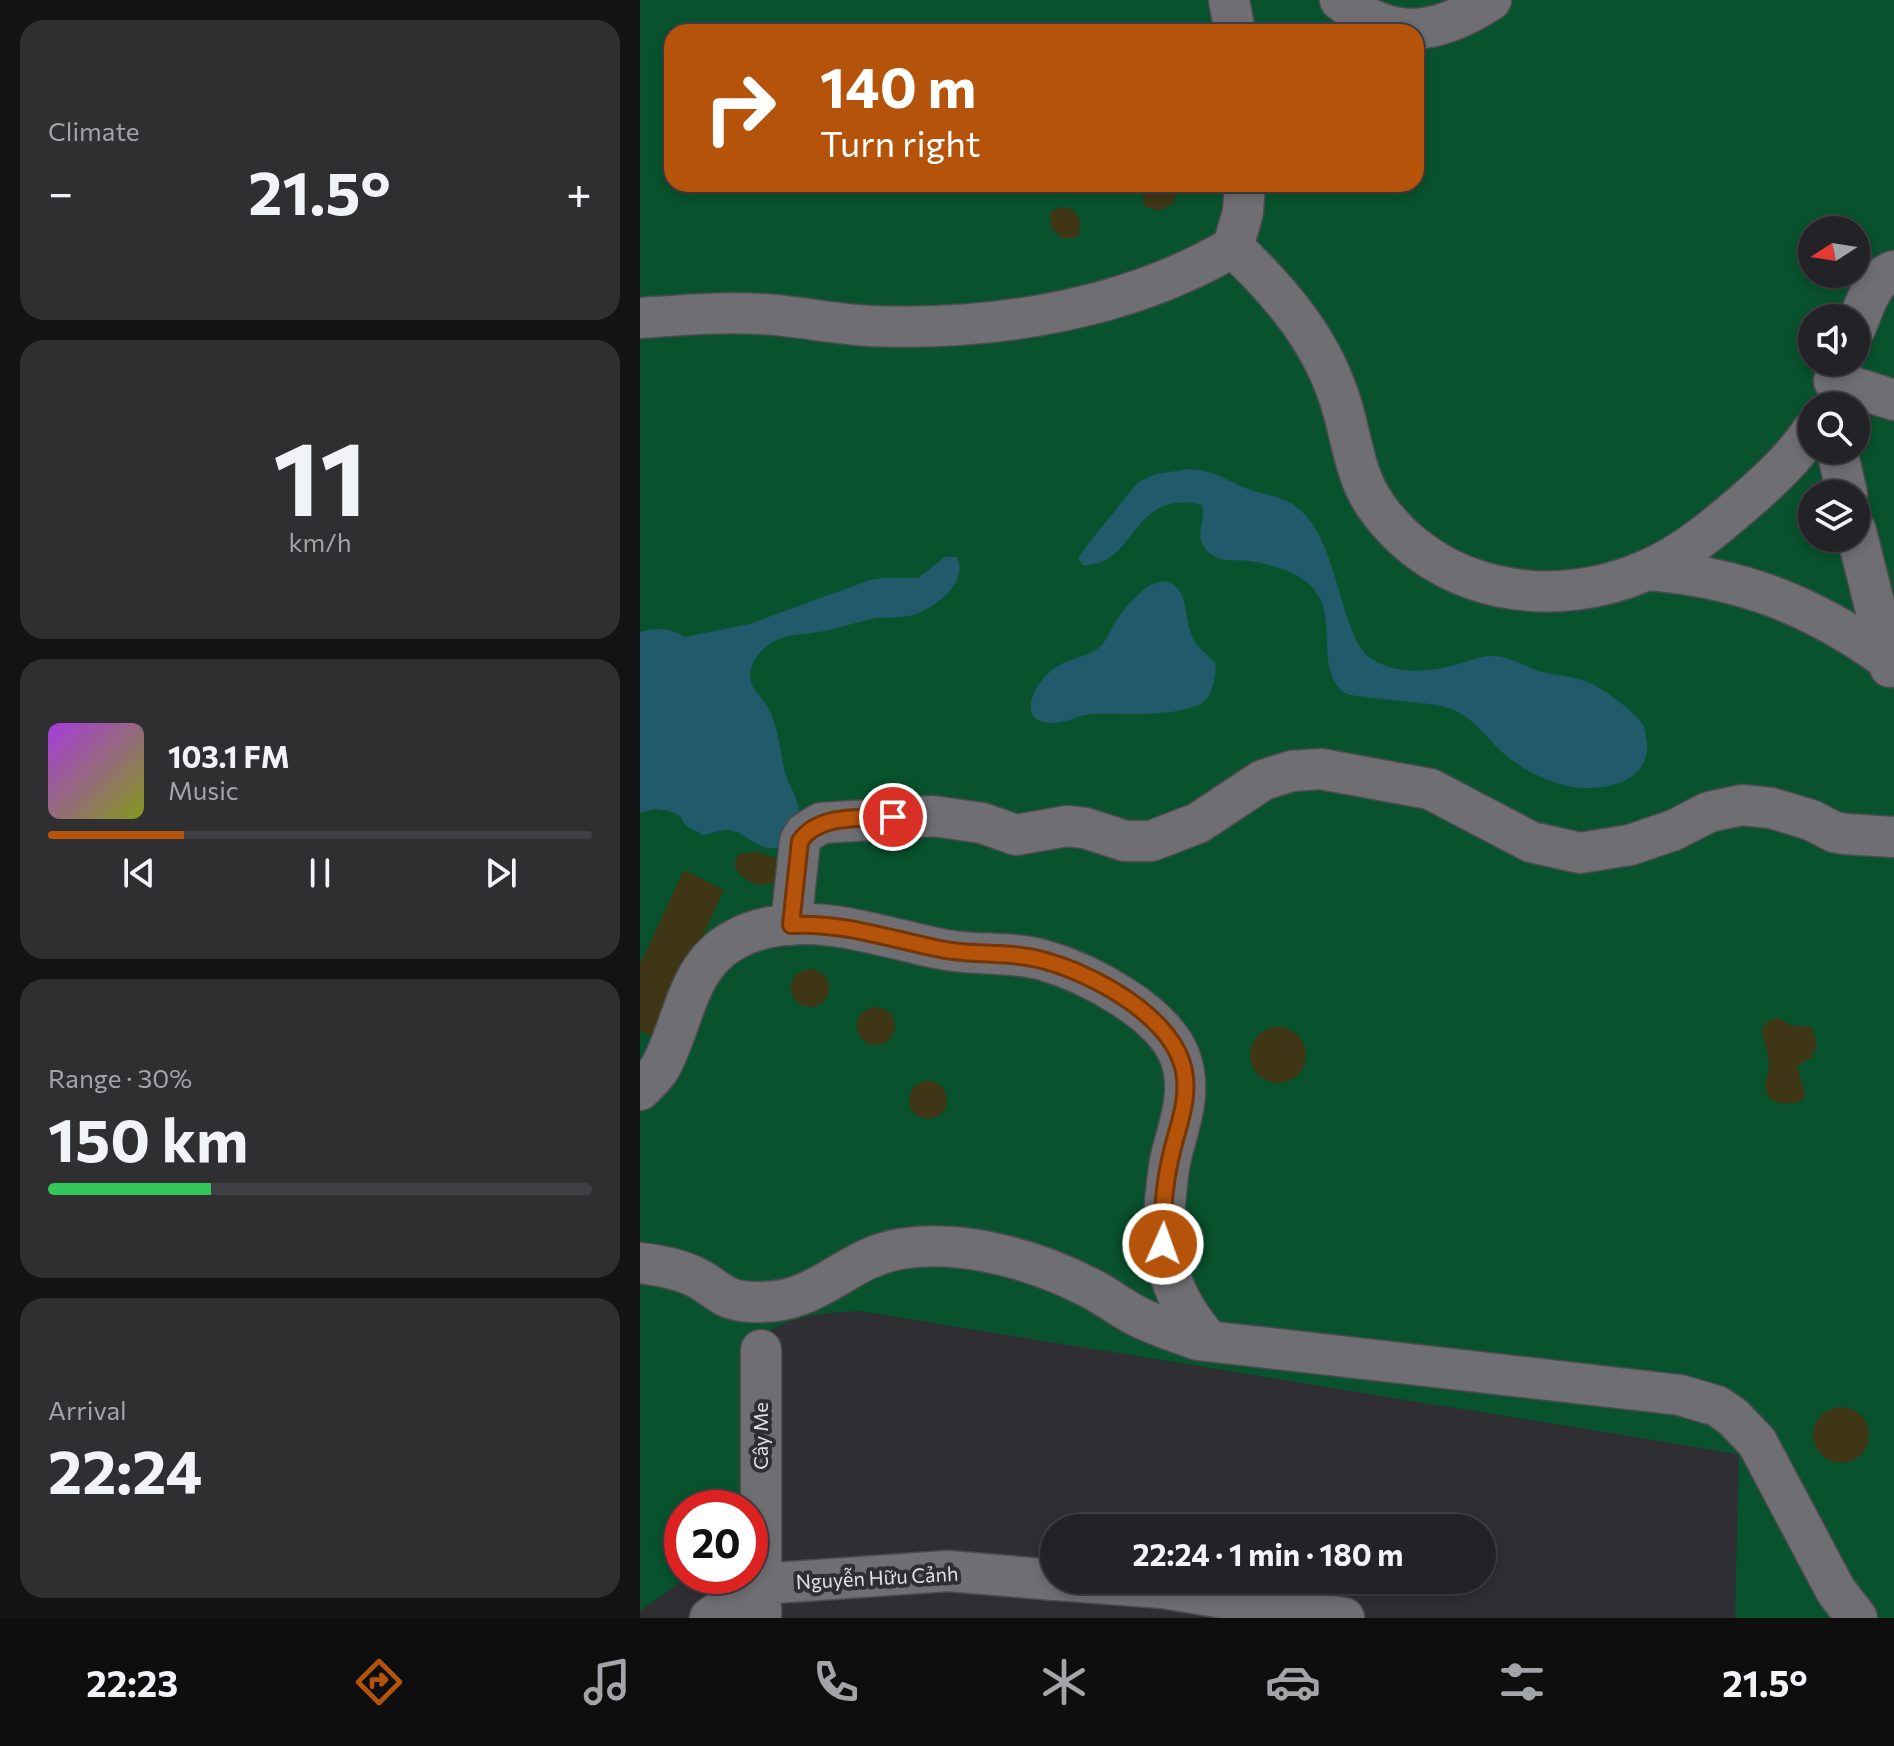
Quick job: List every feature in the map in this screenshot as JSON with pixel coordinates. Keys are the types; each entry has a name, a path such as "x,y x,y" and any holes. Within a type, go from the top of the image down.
{"street":[{"path":"1229,0 1234,24"},
{"path":"1340,0 1382,24"},
{"path":"1424,27 1446,24 1491,0"},
{"path":"640,318 721,313 872,326 974,323 1023,317 1116,298 1182,274 1233,247 1243,212 1244,192"},
{"path":"1233,247 1274,286 1314,341 1331,374 1362,480 1374,503 1398,533 1427,558 1473,581 1525,591 1563,590 1603,584 1647,570 1699,539 1729,516 1786,464 1798,445"},
{"path":"1867,304 1878,281 1894,271"},
{"path":"1870,399 1894,400"},
{"path":"1861,552 1890,669"},
{"path":"1647,570 1715,578 1782,598 1854,635 1890,669"},
{"path":"791,925 800,841 805,833 821,823 933,816 982,823 1016,835 1067,826 1085,828 1125,841 1151,841 1198,823 1263,780 1306,770 1321,769 1430,789 1531,842 1580,853 1630,845 1674,830 1709,812 1742,805 1785,812 1811,820 1834,832 1894,837"},
{"path":"640,1090 658,1072 692,985 707,960 725,945 746,934 804,924 872,933 959,953 1043,960 1107,989 1142,1011 1162,1029 1180,1056 1186,1088 1167,1179 1163,1228 1165,1261 1177,1297 1194,1326 1209,1341"},
{"path":"640,1263 658,1265 696,1277 724,1296 751,1302 771,1302 814,1291 880,1254 915,1247 959,1248 1005,1256 1062,1274 1156,1325 1209,1341 1680,1395 1717,1406 1733,1417 1757,1442 1836,1591 1857,1618"},
{"name":"Cây Me","path":"760,1601 761,1350"},
{"name":"Nguyễn Hữu Cảnh","path":"760,1601 948,1571 1040,1579"},
{"name":"Nguyễn Hữu Cảnh","path":"1120,1594 1162,1603 1344,1618"},
{"path":"710,1618 760,1601"}],"green space":[{"path":"640,0 1894,0 1894,1618 1735,1618 1739,1454 859,1311 796,1319 762,1336 747,1490 664,1490 664,1594 640,1611"}],"sand":[{"path":"1144,192 1177,192 1173,204 1159,211 1144,206"},
{"path":"1061,207 1073,210 1080,221 1079,234 1075,238 1061,238 1050,226 1051,211"},
{"path":"757,852 778,859 782,868 779,880 759,885 741,876 734,864 739,854"},
{"path":"684,870 724,890 655,1038 640,1031 640,964"},
{"path":"810,969 824,974 829,988 824,1002 810,1007 796,1002 791,988 796,974"},
{"path":"876,1007 890,1012 895,1026 890,1040 876,1045 862,1040 857,1026 862,1012"},
{"path":"1779,1018 1790,1025 1812,1027 1817,1045 1812,1057 1797,1066 1805,1095 1802,1101 1776,1102 1767,1095 1769,1063 1762,1028 1770,1020"},
{"path":"1278,1027 1298,1035 1306,1055 1298,1075 1278,1083 1258,1075 1250,1055 1258,1035"},
{"path":"928,1081 942,1086 947,1100 942,1114 928,1119 914,1114 909,1100 914,1086"},
{"path":"1841,1407 1861,1415 1869,1435 1861,1455 1841,1463 1821,1455 1813,1435 1821,1415"}],"water":[{"path":"1190,469 1217,475 1245,488 1283,499 1299,509 1324,545 1354,634 1363,651 1375,661 1416,671 1495,656 1543,672 1583,680 1611,695 1644,726 1647,751 1644,762 1638,771 1618,783 1593,788 1570,787 1538,776 1519,765 1473,722 1451,709 1425,703 1360,697 1342,691 1329,667 1324,611 1320,598 1311,586 1277,567 1221,559 1209,553 1200,537 1202,505 1178,503 1161,507 1147,517 1115,554 1101,562 1083,565 1078,558 1138,482 1156,474"},
{"path":"945,557 957,557 960,567 958,576 954,586 928,608 909,616 878,618 785,637 767,646 755,659 750,672 751,681 772,716 785,773 799,808 795,828 778,848 757,844 729,830 703,835 669,811 654,809 640,813 640,632 663,629 685,637 749,624 870,580 918,578"},
{"path":"1164,581 1179,590 1194,640 1216,664 1213,685 1206,700 1178,711 1092,714 1056,723 1039,720 1033,715 1031,708 1035,691 1046,676 1057,666 1100,647 1135,597 1149,586"}],"route":[{"path":"893,817 831,821 805,833 800,841 791,925 872,933 959,953 1043,960 1095,982 1142,1011 1172,1041 1180,1056 1186,1088 1185,1104 1169,1163 1163,1244"}]}
